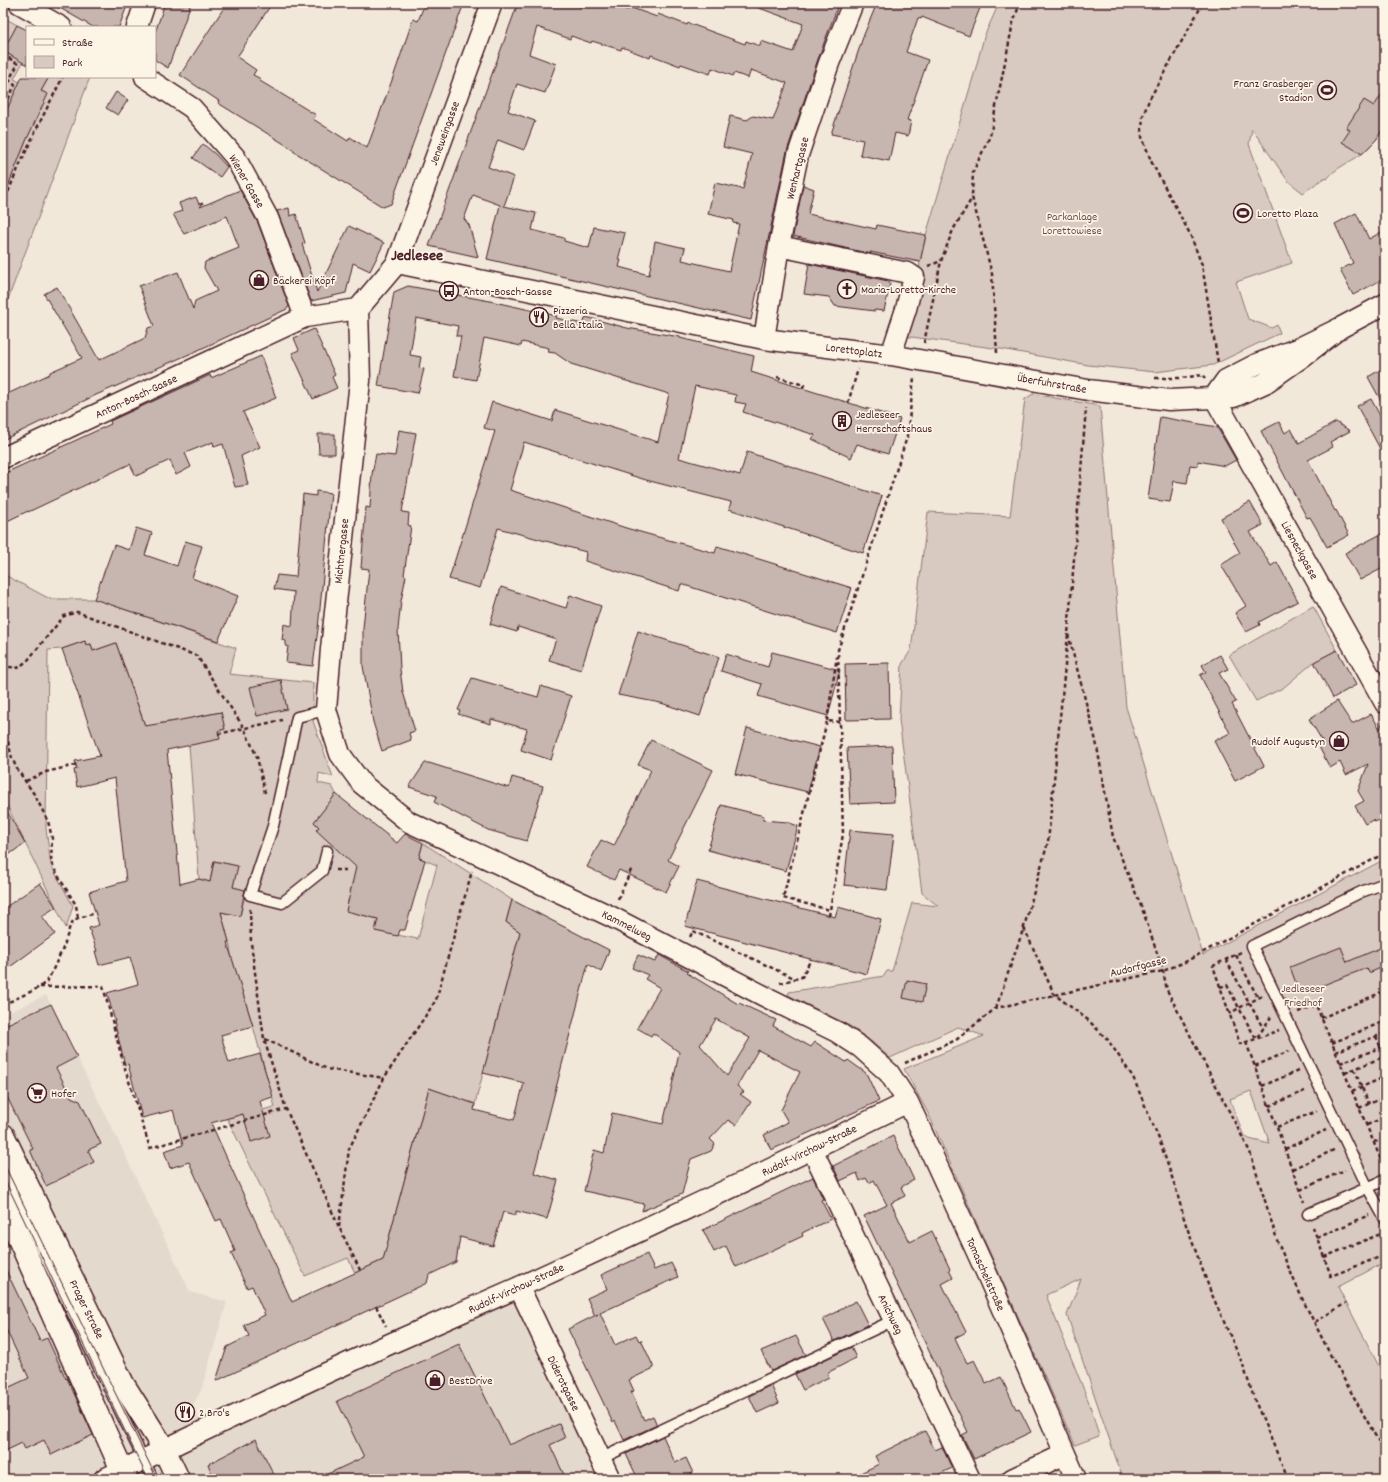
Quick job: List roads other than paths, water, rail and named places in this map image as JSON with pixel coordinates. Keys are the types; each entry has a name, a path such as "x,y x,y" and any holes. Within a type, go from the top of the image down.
{"main road":[{"name":"Prager Straße","path":"3,1135 123,1384 164,1449 178,1479"},
{"path":"3,1203 118,1476"}],"street":[{"path":"19,3 59,26"},
{"path":"137,26 145,3"},
{"name":"Jeneweingasse","path":"396,263 492,3"},
{"name":"Wenhartgasse","path":"764,339 779,246 798,155 829,63 853,3"},
{"name":"Wiener Gasse","path":"147,78 192,108 235,157 268,218 305,317"},
{"name":"Lorettoplatz","path":"764,339 891,355 914,277 908,273 779,246"},
{"path":"358,309 396,263 764,339"},
{"path":"1214,397 1226,380 1257,364 1299,348 1385,304"},
{"name":"Anton-Bosch-Gasse","path":"3,458 305,317 358,309"},
{"name":"Michtnergasse","path":"358,309 360,381 326,710 340,754 362,784"},
{"name":"Überfuhrstraße","path":"891,355 916,358 1088,390 1169,400 1192,400 1214,397"},
{"name":"Liesneckgasse","path":"1214,397 1385,703"},
{"name":"Kammelweg","path":"362,784 410,822 610,916 837,1032 860,1047 889,1073"},
{"name":"Tomaschekstraße","path":"889,1073 908,1102 986,1272 1076,1479"},
{"name":"Rudolf-Virchow-Straße","path":"118,1476 164,1449 393,1342 518,1287 812,1149 908,1102"},
{"name":"Anichweg","path":"812,1149 970,1479"},
{"name":"Diderotgasse","path":"518,1287 610,1479"},
{"path":"1012,1479 1065,1454"}],"lane":[{"path":"326,710 297,717 273,826 250,895 282,902 322,871 327,851"},
{"path":"1385,883 1361,892 1252,946 1368,1188 1385,1219"},
{"path":"3,1170 153,1479"},
{"path":"1308,1214 1385,1180"},
{"path":"600,1459 894,1320"}],"tram line":[{"path":"3,1162 157,1479"},
{"path":"3,1176 148,1479"}],"place":[{"name":"Franz Grasberger Stadion","path":"1327,90"},
{"name":"Loretto Plaza","path":"1243,213"},
{"name":"Bäckerei Köpf","path":"259,280"},
{"name":"Maria-Loretto-Kirche","path":"847,289"},
{"name":"Anton-Bosch-Gasse","path":"449,291"},
{"name":"Pizzeria Bella Italia","path":"539,317"},
{"name":"Jedleseer Herrschaftshaus","path":"842,421"},
{"name":"Rudolf Augustyn","path":"1339,741"},
{"name":"Hofer","path":"37,1093"},
{"name":"BestDrive","path":"435,1380"},
{"name":"2 Bro's","path":"185,1412"}],"district":[{"name":"Jedlesee","path":"417,254"}],"park label":[{"name":"Parkanlage Lorettowiese","path":"1072,223"},
{"name":"Jedleseer Friedhof","path":"1303,995"}]}
